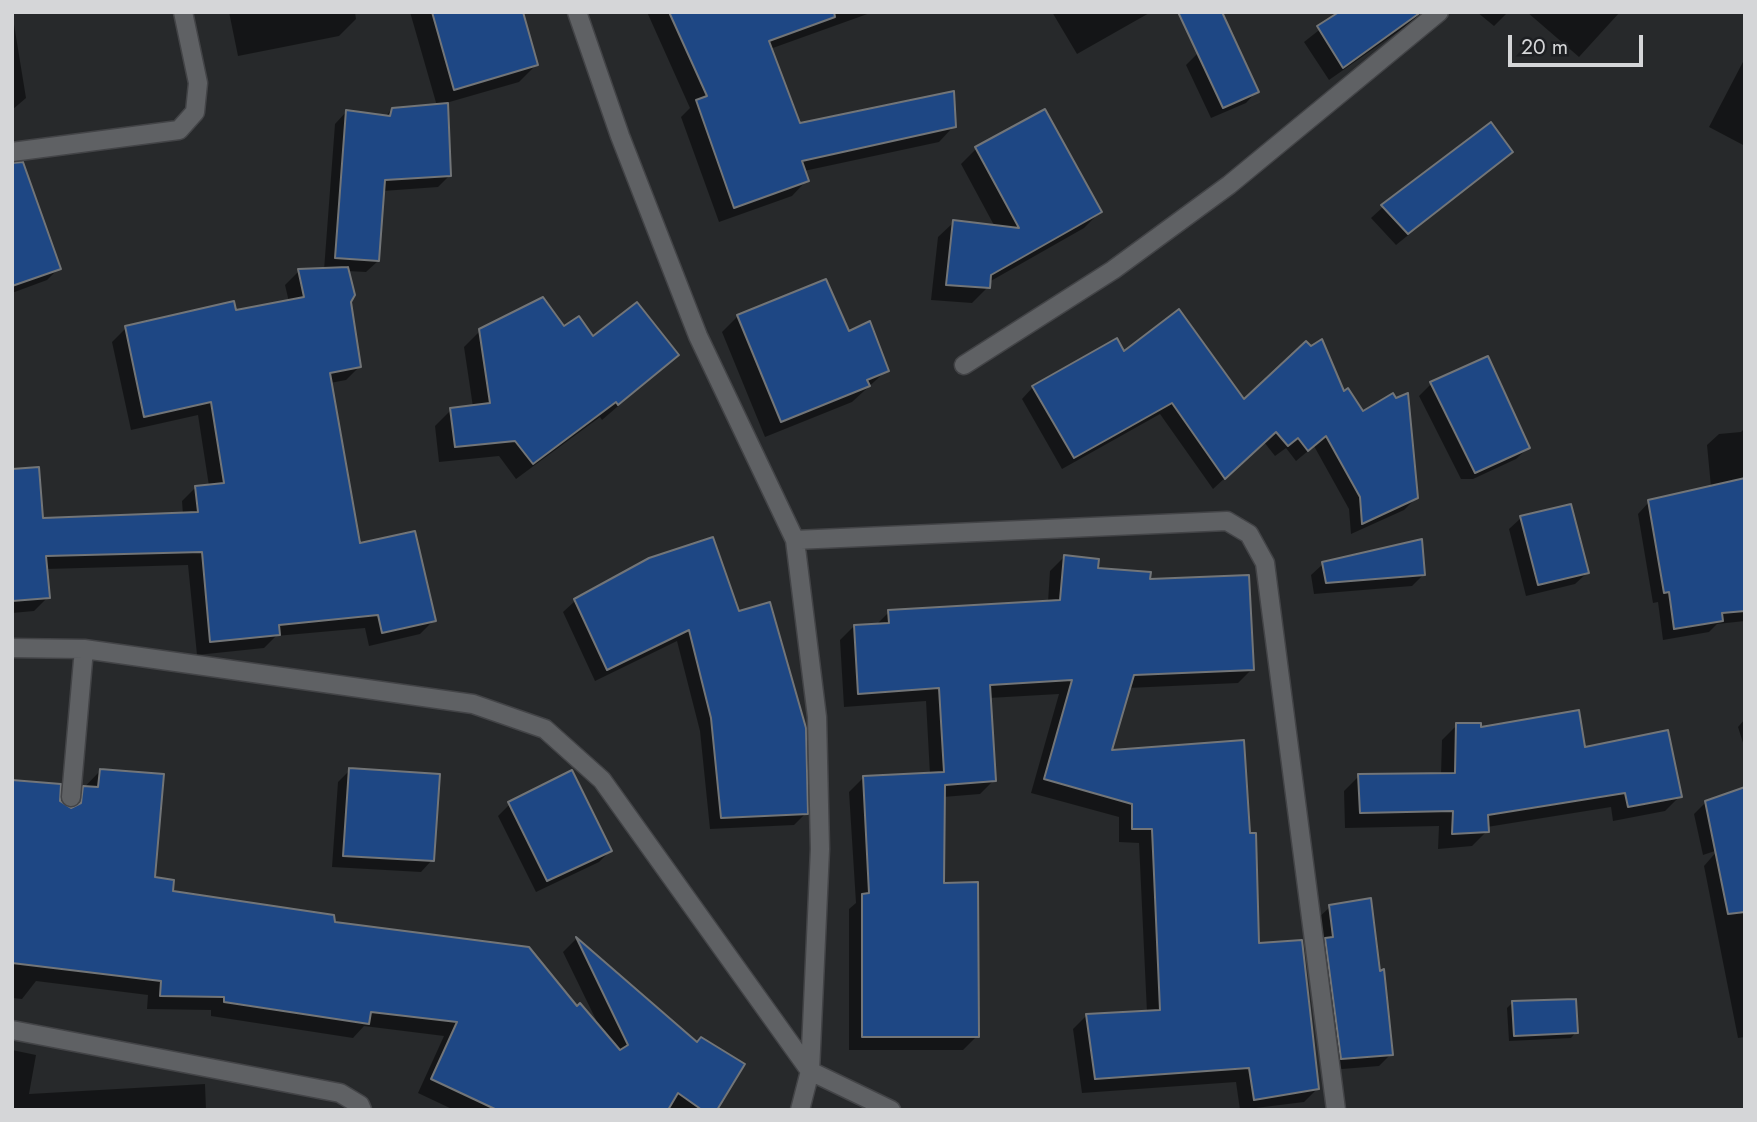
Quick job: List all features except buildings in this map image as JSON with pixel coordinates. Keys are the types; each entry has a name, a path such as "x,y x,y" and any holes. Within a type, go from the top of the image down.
{"street":[{"path":"12,152 179,130 195,112 198,83 183,12"},
{"path":"578,12 620,136 698,336 795,540 817,717 820,849 810,1071 800,1110"},
{"path":"964,365 1114,270 1229,185 1439,12"},
{"path":"795,540 1227,521 1249,534 1265,563 1336,1110"},
{"path":"12,648 84,649 472,704 545,729 602,780 810,1071 891,1110"},
{"path":"71,797 84,649"},
{"path":"12,1030 340,1093 360,1105 362,1110"}]}
